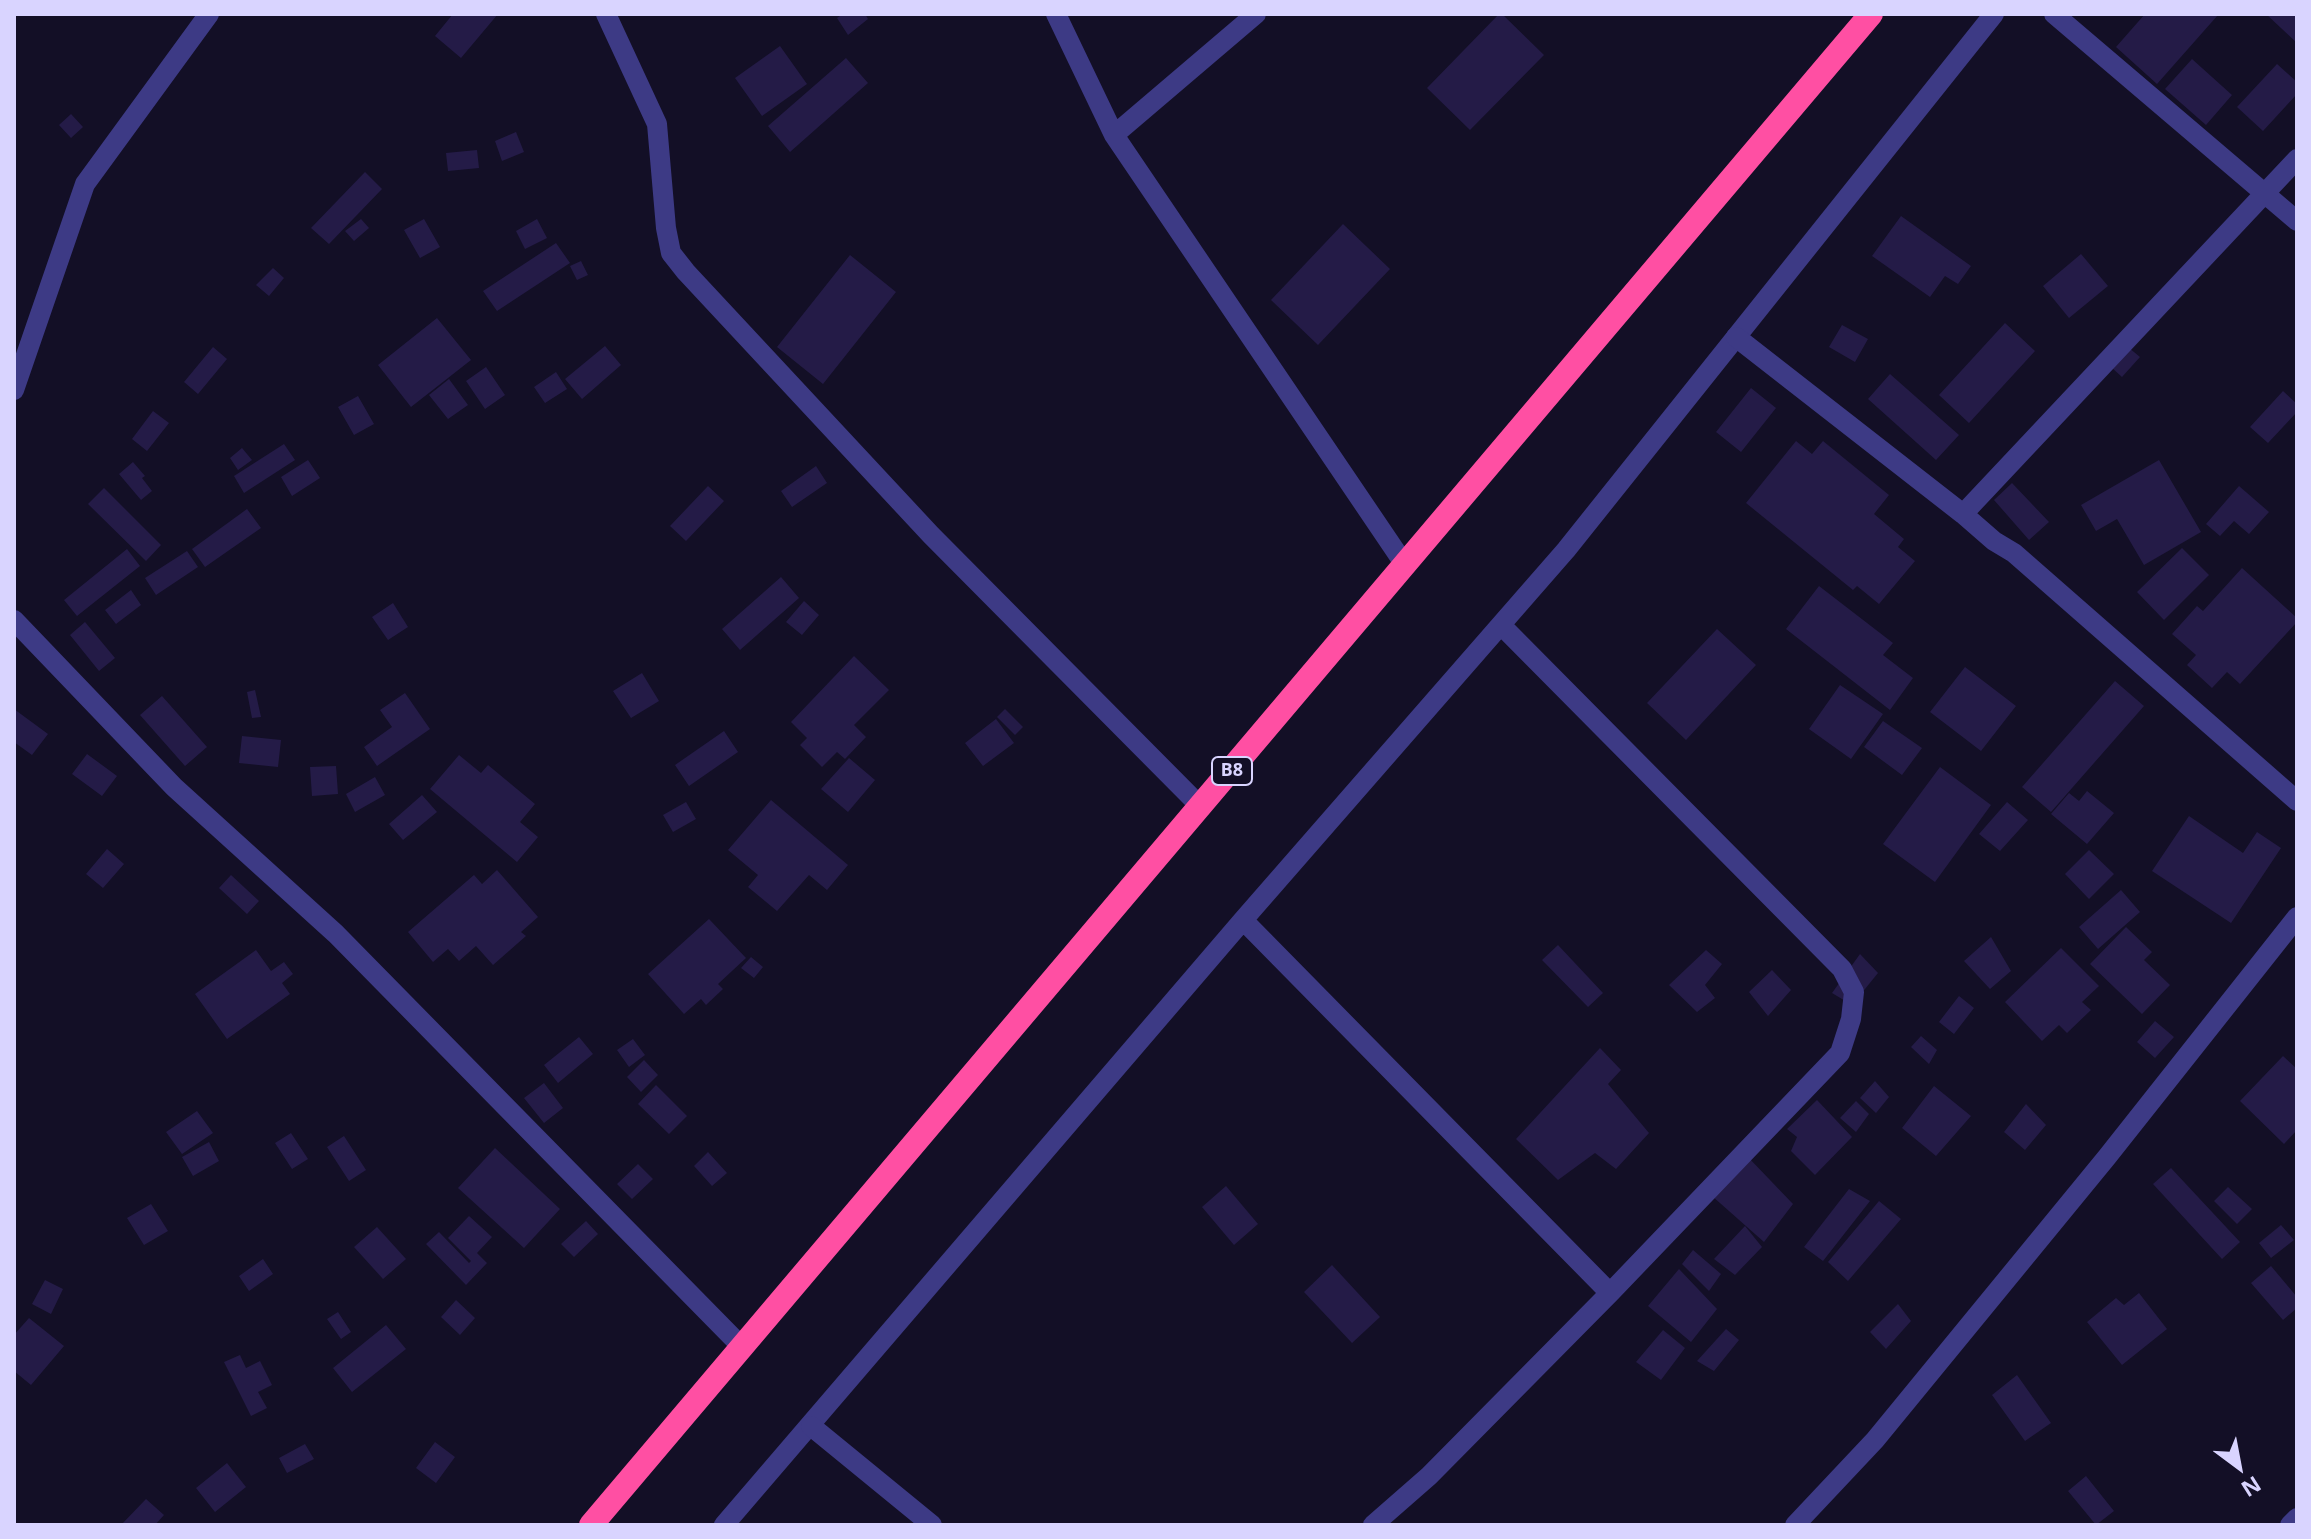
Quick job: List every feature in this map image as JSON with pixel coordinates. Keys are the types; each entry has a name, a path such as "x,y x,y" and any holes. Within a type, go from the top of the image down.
{"highway":[{"name":"B8","path":"591,1525 1871,14"}],"street":[{"path":"14,390 85,184 209,14"},
{"path":"606,14 657,124 671,253 931,535 1201,807"},
{"path":"1056,14 1114,135 1405,565"},
{"path":"1114,135 1256,14"},
{"path":"724,1525 1243,920 1566,550 1994,14"},
{"path":"2054,14 2297,221"},
{"path":"1963,514 2297,159"},
{"path":"1736,337 1994,541 2014,553 2297,801"},
{"path":"14,620 174,787 336,934 742,1347"},
{"path":"1373,1525 1429,1476 1840,1053 1851,1019 1854,992 1842,969 1501,625"},
{"path":"1795,1525 1885,1428 2107,1157 2297,917"},
{"path":"1243,920 1610,1293"},
{"path":"811,1426 932,1525"},
{"path":"2290,1525 2297,1518"}],"building":[{"path":"453,14 498,14 461,58 435,36"},
{"path":"843,14 865,14 868,19 848,35 837,18"},
{"path":"1499,14 1544,55 1470,130 1427,88"},
{"path":"2145,14 2218,15 2157,84 2116,47"},
{"path":"2266,14 2297,14 2297,43"},
{"path":"780,46 807,84 762,116 735,78"},
{"path":"846,58 868,83 790,152 768,126"},
{"path":"2192,59 2232,95 2206,125 2165,89"},
{"path":"2277,64 2297,82 2297,94 2263,131 2237,107"},
{"path":"71,114 83,127 71,138 59,125"},
{"path":"516,132 524,152 502,161 495,141"},
{"path":"477,150 479,168 448,171 446,153"},
{"path":"365,172 382,189 329,244 311,228"},
{"path":"1901,216 1971,266 1958,284 1945,276 1930,297 1872,256"},
{"path":"361,219 369,228 354,241 345,231"},
{"path":"424,219 440,247 420,258 404,230"},
{"path":"537,219 547,238 525,249 516,231"},
{"path":"1343,224 1390,269 1318,345 1271,300"},
{"path":"556,243 570,263 497,311 483,291"},
{"path":"2081,254 2108,286 2069,318 2043,286"},
{"path":"850,255 896,292 823,384 777,347"},
{"path":"581,261 588,275 577,280 570,266"},
{"path":"273,268 284,278 269,296 256,285"},
{"path":"437,318 471,360 411,407 378,365"},
{"path":"2005,323 2035,351 1969,423 1939,395"},
{"path":"1842,325 1868,339 1855,362 1829,347"},
{"path":"605,346 621,365 582,399 565,379"},
{"path":"213,347 227,359 198,394 184,382"},
{"path":"2128,347 2140,357 2122,377 2111,367"},
{"path":"486,367 505,395 485,409 466,381"},
{"path":"556,372 567,389 545,403 534,387"},
{"path":"1890,374 1959,435 1936,460 1868,399"},
{"path":"449,379 468,405 448,419 429,395"},
{"path":"1751,388 1776,408 1741,452 1716,432"},
{"path":"2283,391 2297,404 2297,412 2268,443 2250,427"},
{"path":"358,396 374,424 354,435 338,407"},
{"path":"153,411 169,423 147,451 132,439"},
{"path":"1796,441 1812,454 1823,441 1889,495 1874,514 1904,539 1898,547 1915,561 1879,604 1857,586 1853,590 1746,503"},
{"path":"284,444 295,460 244,493 234,476"},
{"path":"242,448 252,460 238,470 230,458"},
{"path":"308,460 320,478 292,496 281,477"},
{"path":"2159,460 2201,532 2144,565 2117,519 2096,531 2081,505"},
{"path":"133,462 152,491 141,500 119,474"},
{"path":"816,466 827,483 792,507 781,491"},
{"path":"2012,483 2049,522 2029,540 1994,500"},
{"path":"708,486 724,501 686,541 670,526"},
{"path":"2239,486 2269,512 2249,534 2234,521 2220,536 2206,524"},
{"path":"104,488 161,545 146,561 88,504"},
{"path":"247,509 261,528 205,567 192,549"},
{"path":"2182,548 2209,575 2164,620 2137,592"},
{"path":"127,549 140,566 77,616 64,600"},
{"path":"187,551 198,567 156,595 145,578"},
{"path":"2242,568 2297,618 2297,622 2240,684 2227,672 2212,688 2187,665 2196,655 2172,634 2197,606 2203,611"},
{"path":"781,577 799,598 740,650 722,629"},
{"path":"1819,586 1893,643 1883,655 1913,678 1890,710 1786,629"},
{"path":"131,590 141,605 116,624 105,610"},
{"path":"804,601 819,615 802,635 786,622"},
{"path":"393,603 408,627 388,640 372,617"},
{"path":"85,622 115,658 99,671 70,635"},
{"path":"1717,629 1756,665 1686,740 1647,703"},
{"path":"854,656 889,690 854,725 866,737 845,759 837,752 822,767 800,745 807,738 791,722"},
{"path":"1965,667 2016,706 1981,751 1930,712"},
{"path":"642,673 659,701 631,718 613,691"},
{"path":"2115,681 2144,706 2051,812 2022,787"},
{"path":"1840,685 1883,714 1851,759 1809,729"},
{"path":"255,690 261,717 252,718 247,692"},
{"path":"405,693 430,729 377,766 364,747 392,727 380,710"},
{"path":"162,696 207,747 185,766 140,715"},
{"path":"14,709 48,734 32,755 14,742"},
{"path":"1005,709 1023,727 1015,735 997,717"},
{"path":"996,719 1014,743 983,766 965,743"},
{"path":"1883,721 1922,748 1902,775 1864,747"},
{"path":"724,731 738,752 689,786 675,765"},
{"path":"242,736 281,740 278,767 239,763"},
{"path":"87,754 117,776 102,796 72,774"},
{"path":"459,755 481,773 488,765 535,804 520,822 538,837 517,862 430,789"},
{"path":"849,758 875,780 848,812 821,789"},
{"path":"336,766 338,794 312,796 310,767"},
{"path":"1940,767 1991,805 1935,882 1883,844"},
{"path":"375,777 385,795 355,812 346,794"},
{"path":"2087,791 2114,813 2087,844 2051,814 2069,793 2079,801"},
{"path":"422,795 437,812 403,840 389,824"},
{"path":"771,800 848,865 827,890 809,875 777,911 748,887 758,875 728,850"},
{"path":"686,802 696,819 673,832 663,815"},
{"path":"2007,802 2028,820 2000,851 1979,834"},
{"path":"2189,816 2243,853 2257,832 2281,848 2231,923 2152,871"},
{"path":"107,849 124,864 103,888 86,874"},
{"path":"2089,850 2114,874 2089,899 2065,874"},
{"path":"497,870 538,917 521,932 526,936 493,965 476,946 459,961 448,949 433,962 408,932 474,875 482,884"},
{"path":"231,875 259,901 247,914 219,888"},
{"path":"2121,890 2140,912 2098,949 2079,927"},
{"path":"709,919 746,958 718,984 723,989 706,1005 701,999 684,1014 648,974"},
{"path":"2126,927 2152,952 2144,960 2170,985 2142,1014 2090,964"},
{"path":"1991,937 2011,971 1990,989 1964,961"},
{"path":"1558,945 1603,993 1588,1007 1542,960"},
{"path":"2061,948 2099,986 2082,1002 2091,1010 2067,1033 2059,1025 2042,1041 2005,1002"},
{"path":"256,950 271,971 284,962 293,974 282,983 290,994 227,1039 195,994"},
{"path":"1706,950 1722,964 1705,985 1715,998 1697,1012 1669,985"},
{"path":"1860,954 1878,973 1852,1005 1832,993"},
{"path":"751,957 763,967 754,978 741,968"},
{"path":"1772,970 1791,990 1768,1016 1749,992"},
{"path":"1959,996 1974,1008 1954,1034 1939,1022"},
{"path":"2155,1021 2174,1037 2155,1058 2137,1042"},
{"path":"1921,1036 1937,1050 1929,1064 1911,1047"},
{"path":"579,1037 593,1054 558,1083 544,1065"},
{"path":"633,1039 645,1055 629,1067 617,1050"},
{"path":"1600,1048 1621,1070 1608,1084 1649,1133 1616,1169 1595,1153 1558,1180 1516,1139"},
{"path":"2283,1056 2297,1069 2297,1130 2284,1144 2240,1101"},
{"path":"644,1060 658,1075 641,1092 627,1077"},
{"path":"1875,1081 1889,1097 1876,1113 1860,1098"},
{"path":"544,1083 563,1108 544,1123 524,1098"},
{"path":"656,1085 687,1116 669,1134 638,1104"},
{"path":"1934,1086 1971,1116 1936,1156 1902,1128"},
{"path":"1817,1100 1852,1137 1815,1175 1791,1151 1797,1137 1787,1129"},
{"path":"1856,1101 1869,1114 1856,1132 1840,1118"},
{"path":"2026,1104 2046,1125 2025,1150 2004,1132"},
{"path":"197,1111 213,1133 182,1154 166,1132"},
{"path":"291,1133 308,1159 292,1169 275,1143"},
{"path":"344,1136 366,1170 349,1181 327,1147"},
{"path":"209,1142 219,1161 193,1176 182,1157"},
{"path":"495,1148 560,1209 524,1248 458,1188"},
{"path":"708,1152 727,1173 712,1186 694,1166"},
{"path":"1747,1156 1793,1204 1764,1242 1712,1196"},
{"path":"638,1164 653,1179 632,1199 617,1184"},
{"path":"2171,1168 2240,1242 2222,1259 2153,1184"},
{"path":"1226,1186 1258,1224 1234,1245 1202,1207"},
{"path":"2228,1187 2252,1209 2237,1224 2214,1201"},
{"path":"1849,1189 1870,1201 1823,1261 1804,1247"},
{"path":"1879,1201 1901,1219 1848,1281 1828,1262"},
{"path":"151,1204 168,1231 144,1245 127,1218"},
{"path":"469,1216 492,1237 477,1253 487,1263 466,1285 426,1244 439,1232 469,1263 471,1261 448,1238"},
{"path":"586,1221 598,1234 574,1257 561,1244"},
{"path":"2281,1225 2294,1240 2271,1258 2259,1243"},
{"path":"1745,1226 1762,1247 1735,1275 1714,1259"},
{"path":"377,1227 406,1259 383,1279 354,1247"},
{"path":"1693,1250 1721,1274 1709,1291 1682,1264"},
{"path":"263,1259 273,1274 249,1291 239,1276"},
{"path":"1332,1265 1380,1317 1352,1343 1304,1292"},
{"path":"2271,1266 2297,1297 2297,1308 2283,1320 2251,1283"},
{"path":"1679,1269 1717,1309 1691,1342 1648,1306"},
{"path":"45,1280 63,1289 51,1314 32,1304"},
{"path":"2139,1293 2167,1329 2122,1365 2087,1322 2116,1298 2124,1305"},
{"path":"456,1300 475,1318 460,1335 441,1317"},
{"path":"1898,1304 1911,1321 1886,1349 1870,1332"},
{"path":"338,1312 351,1332 341,1339 327,1319"},
{"path":"29,1318 64,1346 31,1385 14,1371 14,1335"},
{"path":"386,1325 406,1349 352,1392 333,1368"},
{"path":"1726,1329 1739,1340 1714,1371 1697,1361"},
{"path":"1663,1330 1685,1348 1661,1380 1636,1362"},
{"path":"240,1355 246,1368 260,1361 272,1385 258,1392 267,1408 251,1416 224,1362"},
{"path":"2017,1375 2051,1423 2025,1441 1992,1395"},
{"path":"435,1442 455,1457 436,1483 416,1468"},
{"path":"305,1444 314,1459 287,1473 279,1458"},
{"path":"227,1463 246,1487 215,1512 196,1488"},
{"path":"2086,1476 2114,1511 2096,1525 2068,1491"},
{"path":"146,1499 164,1515 155,1525 121,1525"}]}
